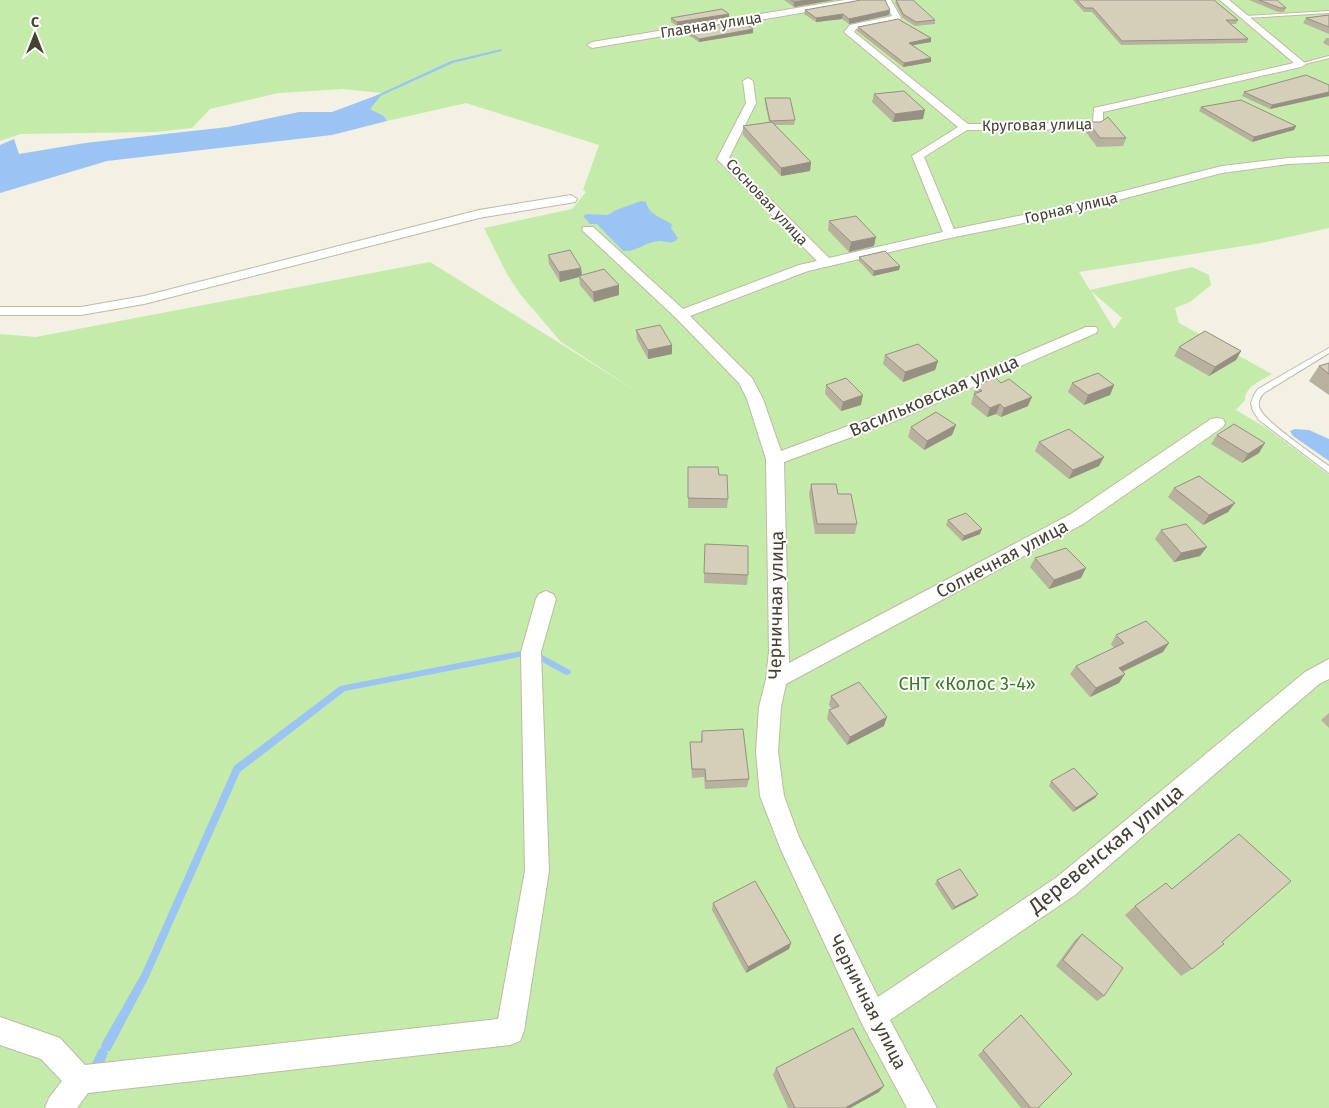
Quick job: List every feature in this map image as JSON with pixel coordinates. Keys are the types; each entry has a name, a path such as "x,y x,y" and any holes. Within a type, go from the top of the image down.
{"street":[{"name":"Главная улица","path":"592,45 860,0"},
{"name":"Круговая улица","path":"887,0 900,20 853,27 849,32 965,127 1098,126 1098,110 1301,64"},
{"path":"1224,0 1301,64"},
{"name":"Сосновая улица","path":"748,81 751,103 723,159 826,263"},
{"path":"950,234 918,156 965,127"},
{"name":"Горная улица","path":"826,263 950,234 1053,213 1222,170 1329,159"},
{"path":"0,312 81,311 144,300 479,214 571,199"},
{"name":"Черничная улица","path":"588,230 680,315 746,381 755,399 775,459 779,651 778,679 770,706 767,752 772,796 789,842 873,1016 923,1108"},
{"path":"680,315 804,268 826,263"},
{"name":"Васильковская улица","path":"775,459 889,417 1091,330"},
{"name":"Солнечная улица","path":"778,679 1076,519 1217,423"},
{"path":"59,1108 89,1079 510,1031 537,871 531,652 546,599"},
{"name":"Деревенская улица","path":"873,1016 1066,886 1312,678 1329,668"},
{"path":"0,1031 50,1048 89,1079"}],"lane":[{"path":"1245,17 1329,12"},
{"path":"1301,64 1329,57"},
{"path":"1329,350 1261,391 1253,403 1259,415 1266,422 1329,470"}],"green space":[{"name":"СНТ «Колос 3-4»","path":"0,0 1329,0 1329,228 1262,243 1079,272 1090,290 1192,267 1209,275 1211,285 1190,302 1175,308 1179,323 1272,374 1251,387 1245,400 1236,410 1268,429 1329,475 1329,1108 0,1108 0,334 36,337 430,262 636,391 561,342 520,294 507,274 484,228 572,209 586,192 583,190 599,145 466,103 387,121 384,116 369,109 382,93 343,89 278,93 210,109 192,128 155,132 20,134 0,141","holes":["1091,291 1122,318 1114,329"]}],"water":[{"path":"383,93 370,109 384,116 387,121 332,135 107,161 0,193 0,145 14,139 19,154 85,143 228,127 299,112 332,112"},
{"path":"641,201 646,202 652,213 672,224 671,228 678,238 676,240 671,242 654,242 632,250 623,251 597,224 590,224 583,216 587,214 608,215"},
{"path":"1295,429 1309,430 1329,439 1329,461 1293,436 1290,431"}],"building":[{"path":"791,0 808,0 794,2"},
{"path":"861,0 885,0 890,10 849,19 843,14 816,18 805,10"},
{"path":"896,0 913,0 935,20 916,22 903,14"},
{"path":"1077,0 1214,0 1238,20 1226,20 1248,39 1122,41 1093,8 1085,8"},
{"path":"1259,0 1277,0 1286,8 1280,8"},
{"path":"722,9 729,14 677,22 671,18"},
{"path":"1329,15 1329,27 1306,18"},
{"path":"898,19 931,38 909,43 931,58 904,63 858,27"},
{"path":"741,21 753,29 699,39 687,30"},
{"path":"1306,75 1329,85 1329,92 1272,105 1244,92"},
{"path":"904,91 925,110 895,114 874,94"},
{"path":"765,98 790,98 795,120 770,121"},
{"path":"1241,100 1296,126 1254,137 1201,107"},
{"path":"1108,117 1126,138 1100,138 1088,122 1101,122"},
{"path":"772,122 811,162 781,168 743,126"},
{"path":"856,216 876,237 851,242 829,221"},
{"path":"570,250 581,268 559,272 548,255"},
{"path":"885,251 900,266 874,271 859,257"},
{"path":"604,269 619,285 593,292 579,276"},
{"path":"660,325 672,345 648,350 636,330"},
{"path":"1205,331 1241,351 1215,367 1179,347"},
{"path":"918,344 938,361 905,372 885,355"},
{"path":"1329,363 1329,374 1319,366"},
{"path":"1098,373 1114,385 1088,395 1072,383"},
{"path":"846,378 863,395 843,402 826,385"},
{"path":"996,378 1001,383 1009,379 1032,397 1004,408 1000,404 990,408 974,394 982,391 976,386"},
{"path":"936,412 956,425 927,441 911,427"},
{"path":"1234,424 1265,443 1248,454 1217,435"},
{"path":"1069,429 1104,457 1073,470 1039,442"},
{"path":"688,467 718,467 719,475 727,475 728,499 688,498"},
{"path":"1199,476 1235,503 1209,515 1174,488"},
{"path":"811,484 836,484 838,494 851,494 857,524 817,524"},
{"path":"966,513 982,529 964,536 948,520"},
{"path":"1186,524 1207,547 1181,553 1161,530"},
{"path":"705,544 748,546 748,575 704,573"},
{"path":"1066,548 1086,568 1054,580 1035,558"},
{"path":"1146,621 1169,643 1119,668 1125,674 1096,688 1076,666 1124,643 1116,635"},
{"path":"859,682 887,717 850,737 829,710 839,706 831,696"},
{"path":"743,729 749,779 706,781 705,769 692,769 690,742 702,742 702,731"},
{"path":"1074,768 1098,794 1076,808 1051,781"},
{"path":"1239,834 1291,881 1222,942 1224,944 1192,969 1135,906 1166,883 1172,889"},
{"path":"960,869 978,895 955,907 937,880"},
{"path":"755,881 791,943 748,967 713,903"},
{"path":"1082,934 1123,968 1104,996 1063,960"},
{"path":"1021,1015 1072,1074 1038,1108 1031,1108 983,1050"},
{"path":"853,1028 884,1086 845,1108 795,1108 776,1068"}],"waterway":[{"path":"375,97 452,62 501,50"},
{"path":"106,1047 145,976 237,769 343,688 531,652 567,672"},
{"path":"94,1070 103,1053"}]}
